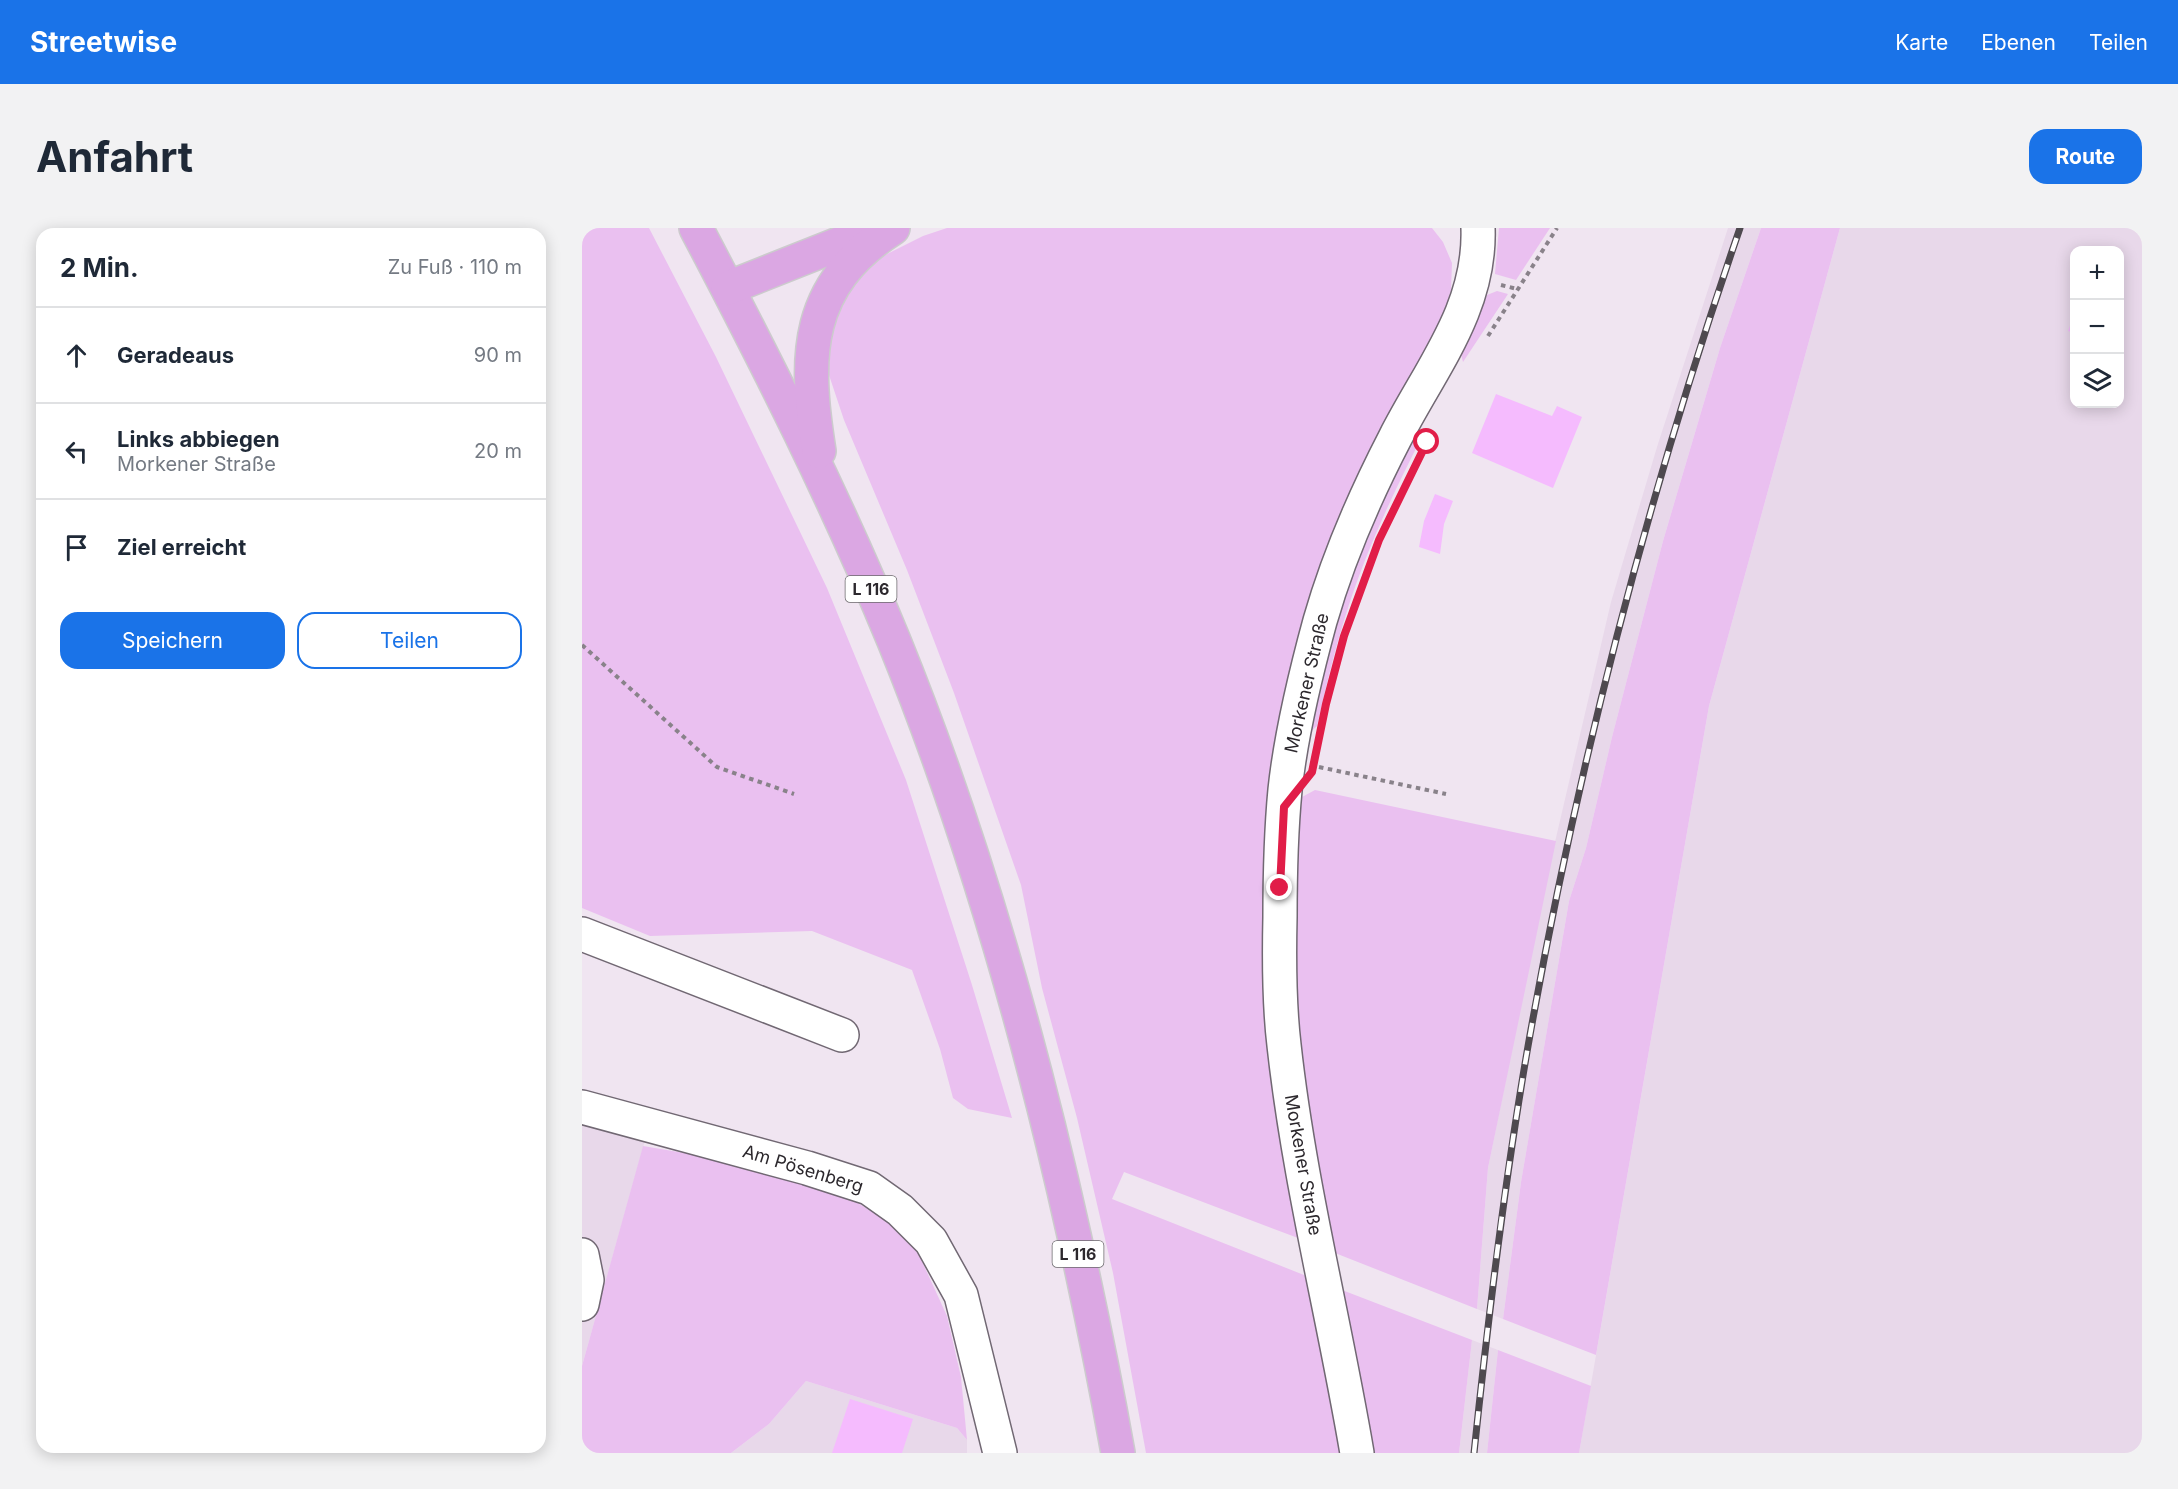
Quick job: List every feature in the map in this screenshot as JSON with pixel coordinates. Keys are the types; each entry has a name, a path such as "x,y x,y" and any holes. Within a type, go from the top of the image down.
{"main road":[{"name":"L 116","path":"696,228 728,288 824,486 893,638 969,848 1008,971 1043,1100 1102,1366 1118,1453"},
{"path":"728,288 879,228"},
{"name":"L 116","path":"824,486 812,400 813,339 819,314 828,292 841,272 858,255 893,228"}],"street":[{"name":"Morkener Straße","path":"1358,1453 1308,1200 1284,1041 1280,970 1280,888 1284,807 1289,761 1313,648 1332,584 1392,443 1465,309 1474,278 1478,228"},
{"path":"582,934 842,1035"},
{"name":"Am Pösenberg","path":"582,1107 828,1174 869,1188 900,1210 931,1241 961,1294 1000,1453"},
{"path":"582,1255 587,1280 582,1304"}],"path":[{"path":"1487,338 1557,228"},
{"path":"582,645 717,767 794,794"},
{"path":"1289,761 1446,794"}],"shaded area":[{"path":"582,228 649,228 716,357 827,588 906,780 1012,1118 968,1109 953,1098 940,1049 912,970 812,931 650,936 582,908"},
{"path":"947,228 1432,228 1443,242 1452,263 1451,290 1443,319 1388,415 1329,544 1283,696 1273,759 1264,966 1270,1074 1298,1238 1124,1172 1112,1199 1304,1275 1307,1280 1342,1453 1146,1453 1113,1273 1077,1118 1042,988 1021,885 954,693 907,570 844,420 829,375 826,353 840,301 859,275 883,256 923,236"},
{"path":"1499,228 1550,228 1516,280 1495,274"},
{"path":"1728,228 1761,228 1720,348 1663,541 1586,848 1569,901 1521,1182 1503,1319 1477,1309 1488,1168 1548,872 1611,602 1657,447"},
{"path":"1761,228 1840,228 1709,706 1596,1355 1503,1319 1521,1182 1569,901 1586,848 1663,541 1720,348"},
{"path":"1840,228 2142,228 2142,1453 1579,1453 1709,706"},
{"path":"1497,291 1508,294 1463,362 1461,354 1487,295"},
{"path":"1418,431 1425,431 1392,497 1363,564 1339,639 1317,726 1309,733 1327,655 1352,578 1383,503"},
{"path":"1315,790 1556,841 1488,1168 1477,1309 1335,1253 1302,1060 1294,962 1295,895 1302,797"},
{"path":"582,1107 649,1126 582,1366"},
{"path":"643,1146 708,1157 840,1192 910,1235 947,1316 961,1377 967,1440 957,1428 806,1381 769,1424 731,1453 582,1453 582,1366"},
{"path":"1342,1290 1472,1340 1459,1453 1373,1453"},
{"path":"1472,1340 1498,1350 1487,1453 1459,1453"},
{"path":"1498,1350 1591,1386 1579,1453 1487,1453"},
{"path":"806,1381 957,1428 967,1440 967,1453 731,1453 769,1424"}],"building":[{"path":"1496,394 1552,416 1557,406 1582,417 1553,488 1472,453"},
{"path":"1435,494 1453,501 1444,524 1440,554 1419,547 1424,521"},
{"path":"850,1399 913,1419 902,1453 832,1453"}],"railway":[{"path":"1474,1453 1511,1152 1546,947 1568,843 1591,739 1645,533 1674,431 1740,228"}],"route":[{"path":"1280,888 1284,807 1312,772 1326,704 1344,636 1379,540 1427,442"}]}
